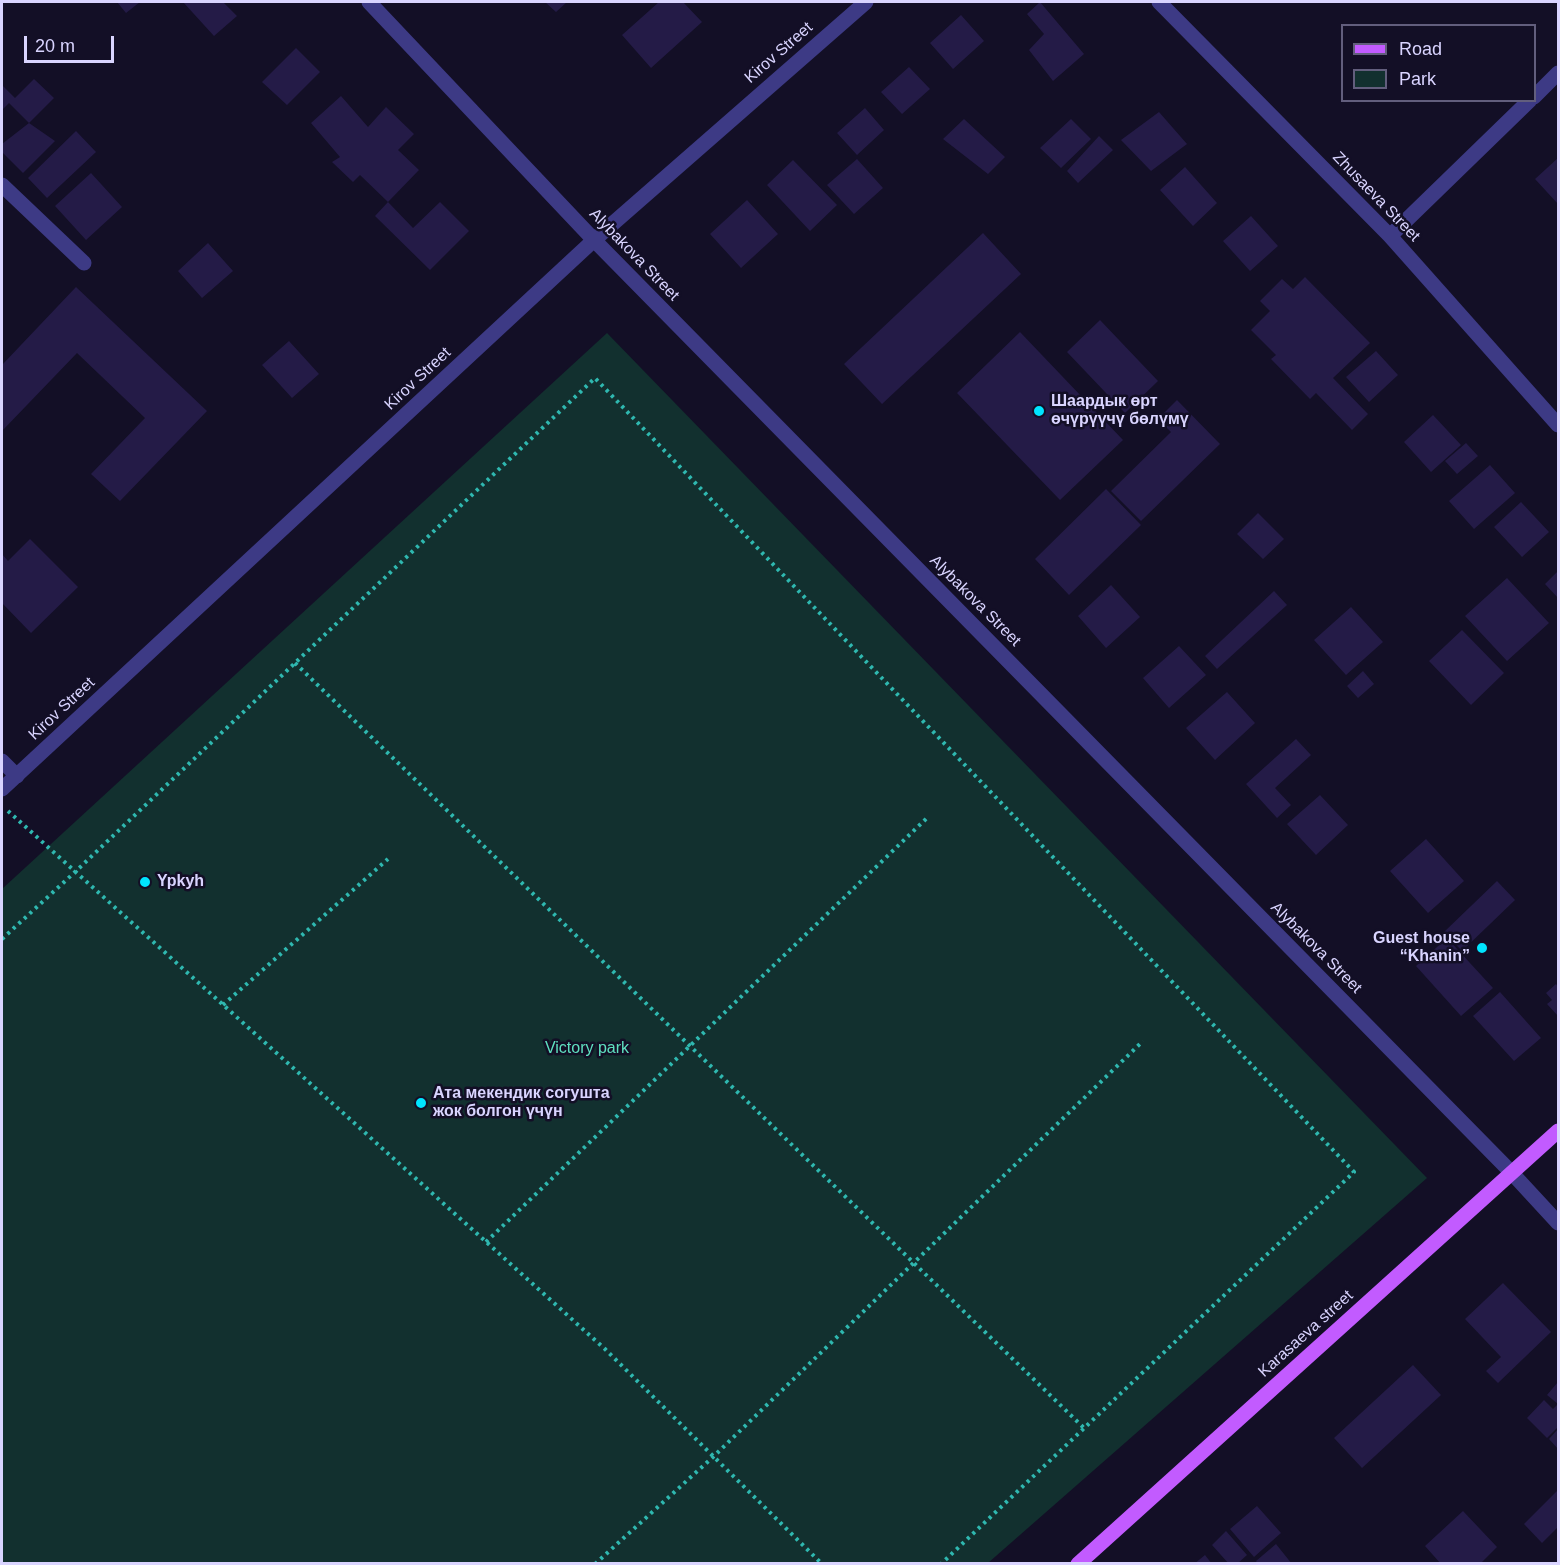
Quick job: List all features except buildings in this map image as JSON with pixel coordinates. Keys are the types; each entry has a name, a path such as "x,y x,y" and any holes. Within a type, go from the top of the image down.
{"main road":[{"name":"Karasaeva street","path":"1078,1563 1558,1131"}],"street":[{"name":"Alybakova Street","path":"369,2 594,240 1511,1172 1558,1223"},
{"name":"Kirov Street","path":"2,789 594,240 866,2"},
{"name":"Zhusaeva Street","path":"1160,2 1390,236 1558,425"},
{"path":"1536,95 1558,73"},
{"path":"1390,236 1528,102"},
{"path":"2,185 84,263"},
{"path":"2,761 16,776"}],"path":[{"path":"2,939 595,378 1354,1172 941,1563"},
{"path":"295,663 1084,1428"},
{"path":"2,805 604,1349 822,1563"},
{"path":"486,1242 928,817"},
{"path":"223,1005 388,859"},
{"path":"595,1563 713,1457 1143,1041"}],"green space":[{"name":"Victory park","path":"607,333 1427,1178 988,1563 2,1563 2,889"}],"place":[{"name":"Шаардык өрт өчүрүүчү бөлүмү","path":"1039,411"},
{"name":"Ypkyh","path":"145,882"},
{"name":"Guest house “Khanin”","path":"1482,948"},
{"name":"Ата мекендик согушта жок болгон үчүн","path":"421,1103"}]}
